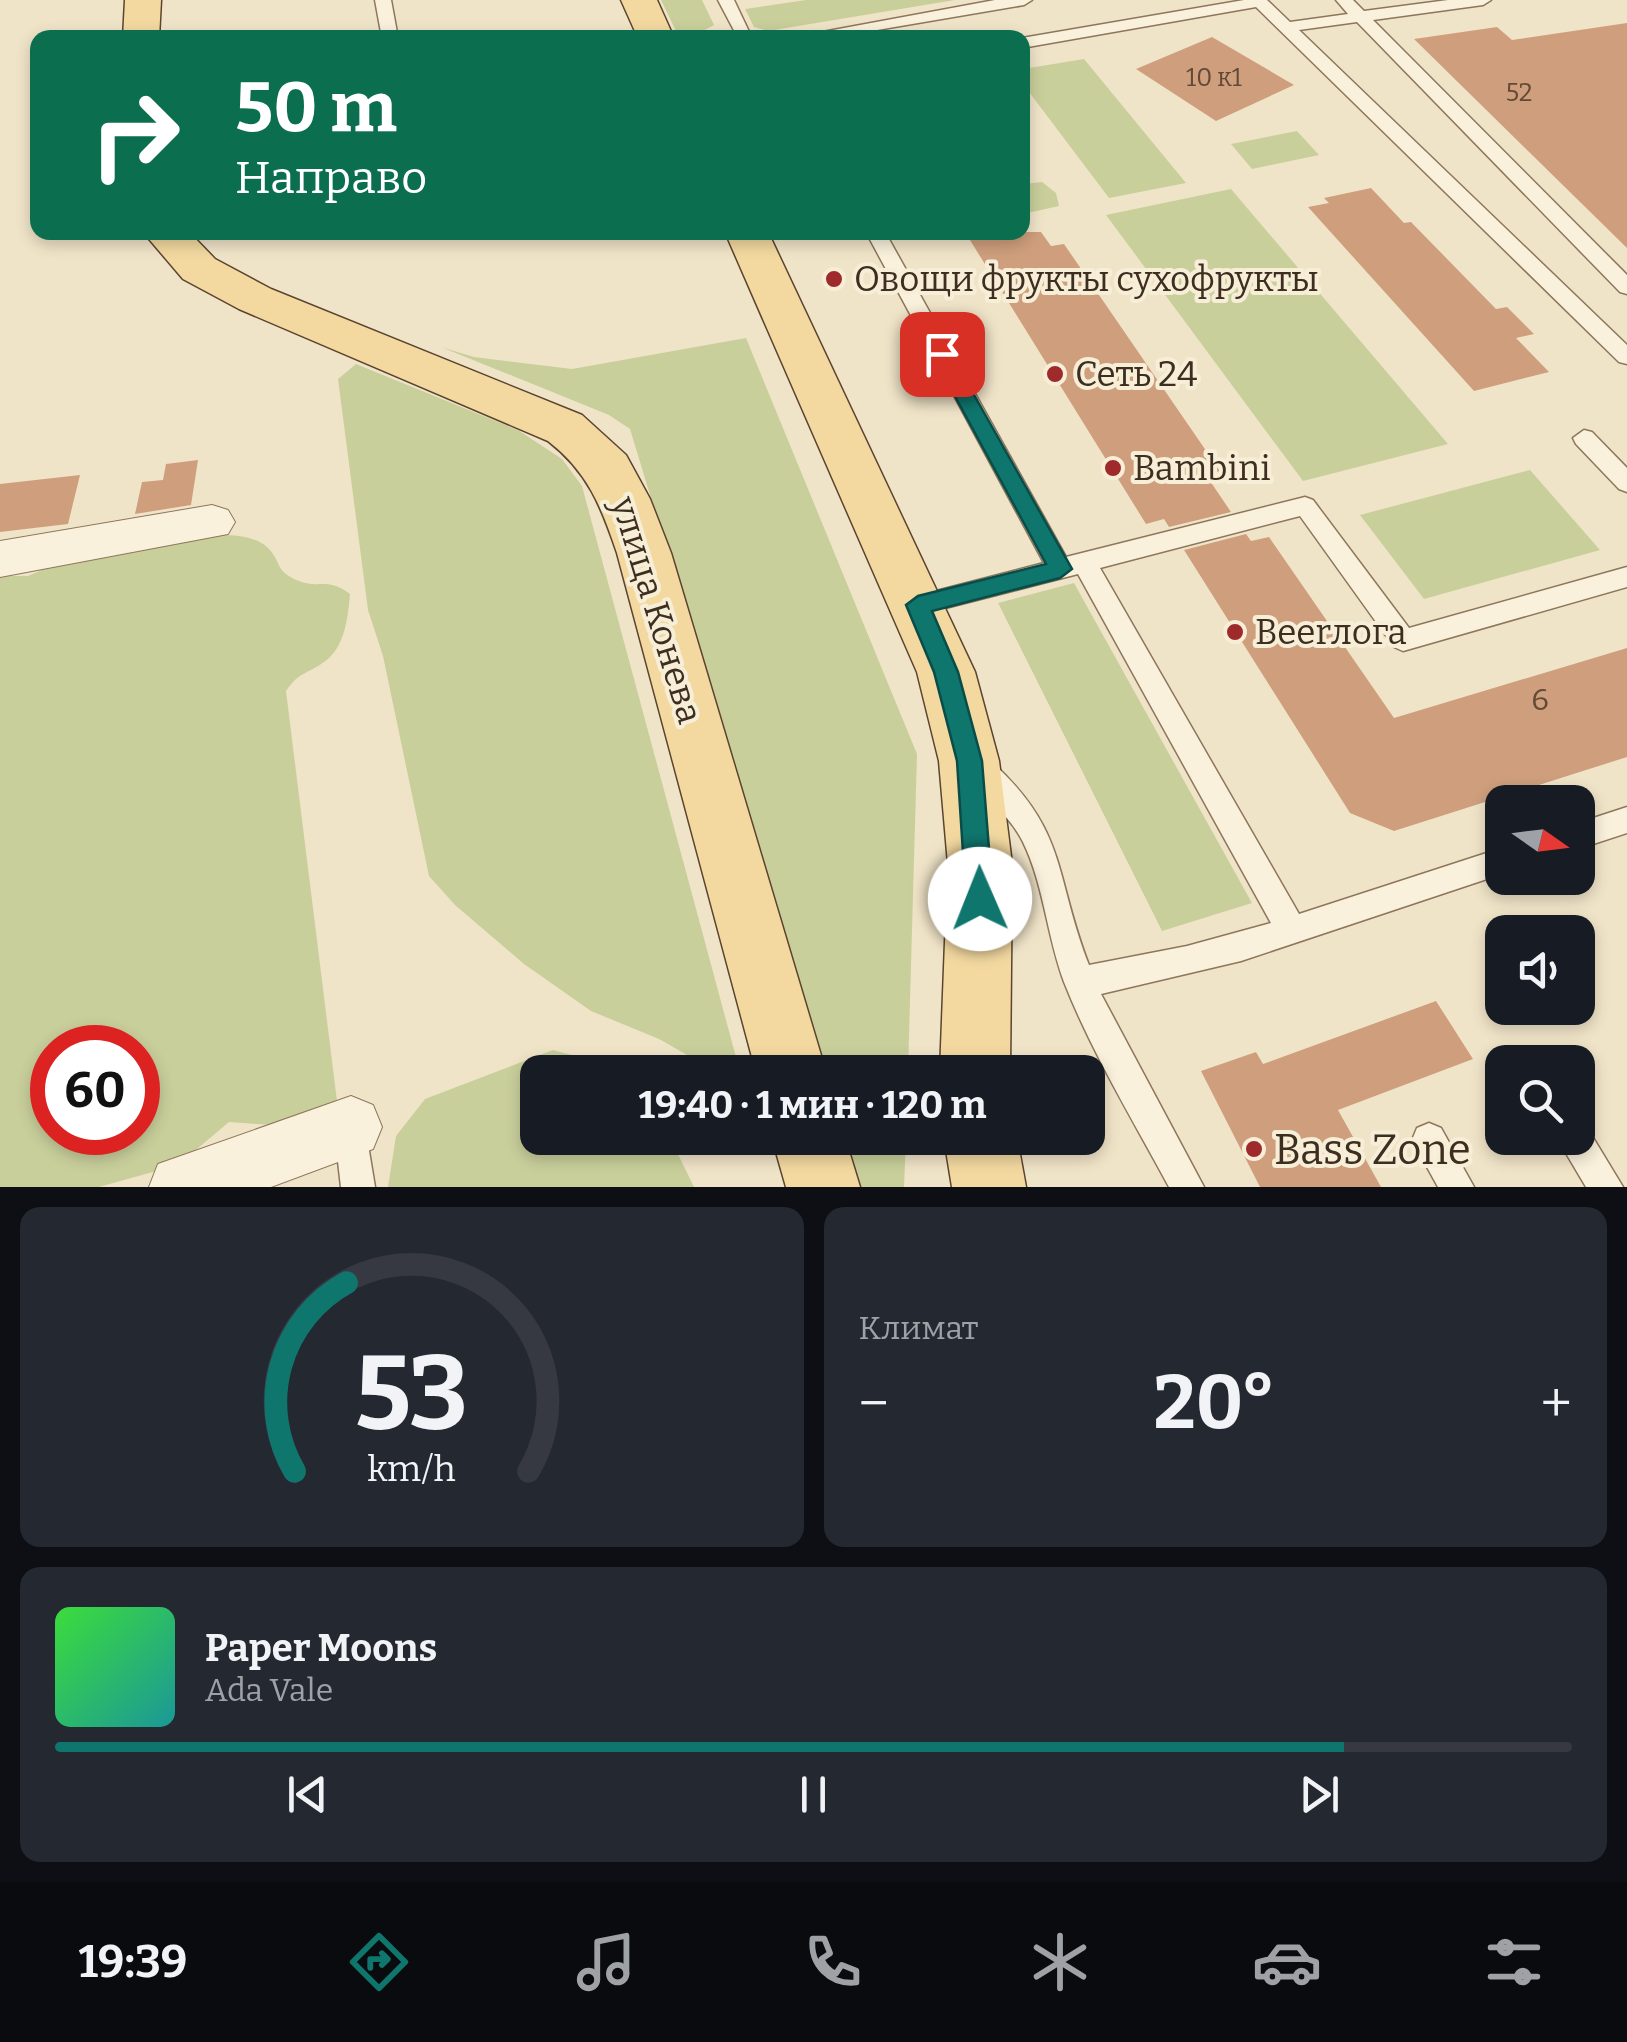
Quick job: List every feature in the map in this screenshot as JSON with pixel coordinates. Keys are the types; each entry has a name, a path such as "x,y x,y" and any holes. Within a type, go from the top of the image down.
{"main road":[{"path":"141,30 143,0"},
{"path":"640,0 653,30"},
{"name":"улица Конева","path":"172,240 199,269 255,300 565,428 592,446 614,472 644,554 786,1055"},
{"path":"750,240 946,672 969,761 980,864 975,1055"},
{"path":"814,1155 823,1187"},
{"path":"983,1155 989,1187"}],"street":[{"path":"0,559 212,522"},
{"path":"181,1187 355,1157"}],"lane":[{"path":"383,0 389,30"},
{"path":"726,0 741,30"},
{"path":"846,30 1024,0"},
{"path":"1344,0 1627,287"},
{"path":"1286,27 1483,0"},
{"path":"1030,41 1259,1 1627,356"},
{"path":"880,240 1291,930"},
{"path":"1584,438 1627,483"},
{"path":"918,605 1305,506 1403,640 1627,576"},
{"path":"969,761 1008,790 1038,835 1080,982 1188,1187"},
{"path":"1595,830 1627,820"},
{"path":"1080,982 1134,973 1291,930 1485,867"},
{"path":"1429,1140 1457,1187"},
{"path":"1585,1155 1606,1187"}],"green space":[{"path":"661,0 702,0 714,25 705,30 676,30"},
{"path":"806,0 955,0 774,30 754,27 745,9"},
{"path":"1084,59 1186,183 1109,198 1030,93 1030,68"},
{"path":"1297,131 1319,155 1252,169 1231,144"},
{"path":"1042,182 1056,193 1059,206 1030,212 1030,183"},
{"path":"1231,189 1448,444 1303,481 1106,215"},
{"path":"746,338 917,754 908,1055 820,1055 630,429 609,415 441,347 474,357 572,369"},
{"path":"356,364 518,430 562,459 582,486 735,1055 687,1055 591,1011 524,964 455,905 429,876 383,656 368,610 338,379"},
{"path":"1530,470 1600,550 1424,599 1360,515"},
{"path":"236,536 268,548 291,577 335,586 350,594 337,649 286,691 338,1109 272,1125 229,1122 178,1165 99,1187 0,1187 0,576 28,576 83,552 174,537"},
{"path":"1074,583 1252,903 1162,931 998,603"},
{"path":"553,1050 572,1055 540,1055"},
{"path":"520,1063 520,1155 678,1155 694,1187 388,1187 396,1136 425,1099"},
{"path":"850,1155 905,1155 904,1187 860,1187"}],"building":[{"path":"1627,23 1627,248 1414,39 1497,27 1512,40"},
{"path":"1212,37 1294,85 1216,121 1136,69"},
{"path":"1371,188 1404,223 1411,222 1496,309 1507,307 1534,334 1516,338 1549,372 1474,391 1308,207 1329,203 1324,198"},
{"path":"1030,232 1041,232 1051,246 1064,244 1220,471 1206,475 1231,512 1169,527 1164,519 1146,524 970,240 1030,240"},
{"path":"198,460 191,505 135,514 142,482 163,480 166,464"},
{"path":"80,475 68,524 0,532 0,484"},
{"path":"1246,534 1251,541 1269,537 1394,718 1627,648 1627,757 1539,785 1485,785 1485,802 1394,831 1350,813 1184,550"},
{"path":"1436,1001 1473,1059 1338,1110 1381,1187 1260,1187 1201,1071 1256,1052 1263,1064"}],"place":[{"name":"Овощи фрукты сухофрукты","path":"834,279"},
{"name":"Сеть 24","path":"1055,374"},
{"name":"Bambini","path":"1113,468"},
{"name":"Beerлога","path":"1235,632"},
{"name":"Bass Zone","path":"1254,1149"}],"route":[{"path":"942,354 1060,569 918,605 946,672 969,761 980,899"}]}
